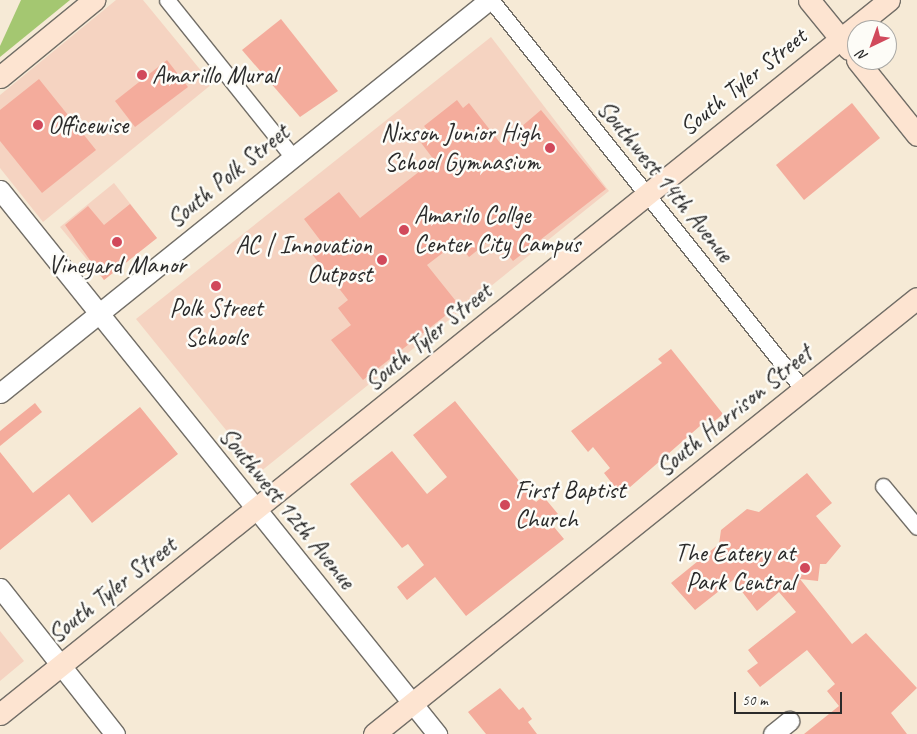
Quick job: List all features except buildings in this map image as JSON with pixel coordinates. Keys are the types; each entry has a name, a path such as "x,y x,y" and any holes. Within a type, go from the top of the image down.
{"main road":[{"path":"0,77 94,0"},
{"path":"809,0 847,46"},
{"name":"South Tyler Street","path":"0,714 258,511 645,195 889,0"},
{"path":"865,70 917,135"},
{"name":"South Harrison Street","path":"374,734 917,298"}],"street":[{"path":"166,0 293,157"},
{"name":"South Polk Street","path":"0,393 490,0"},
{"name":"Southwest 14th Avenue","path":"490,0 803,390"},
{"name":"Southwest 12th Avenue","path":"0,190 436,734"},
{"path":"883,486 917,527"},
{"path":"0,588 115,734"},
{"path":"774,734 789,721"}],"shaded area":[{"path":"116,0 143,0 212,84 43,222 0,168 0,95"},
{"name":"Amarilo Collge Center City Campus","path":"491,37 609,191 260,472 136,319"},
{"name":"Vineyard Manor","path":"114,183 157,238 104,280 60,227"},
{"path":"0,631 24,661 0,681"}],"green space":[{"path":"21,0 70,0 0,57 0,46"}],"place":[{"name":"Amarillo Mural","path":"142,75"},
{"name":"Officewise","path":"38,125"},
{"name":"Nixson Junior High School Gymnasium","path":"550,148"},
{"name":"Amarilo Collge Center City Campus","path":"404,230"},
{"name":"Vineyard Manor","path":"117,242"},
{"name":"AC | Innovation Outpost","path":"382,260"},
{"name":"Polk Street Schools","path":"216,286"},
{"name":"First Baptist Church","path":"505,505"},
{"name":"The Eatery at Park Central","path":"805,568"}]}
